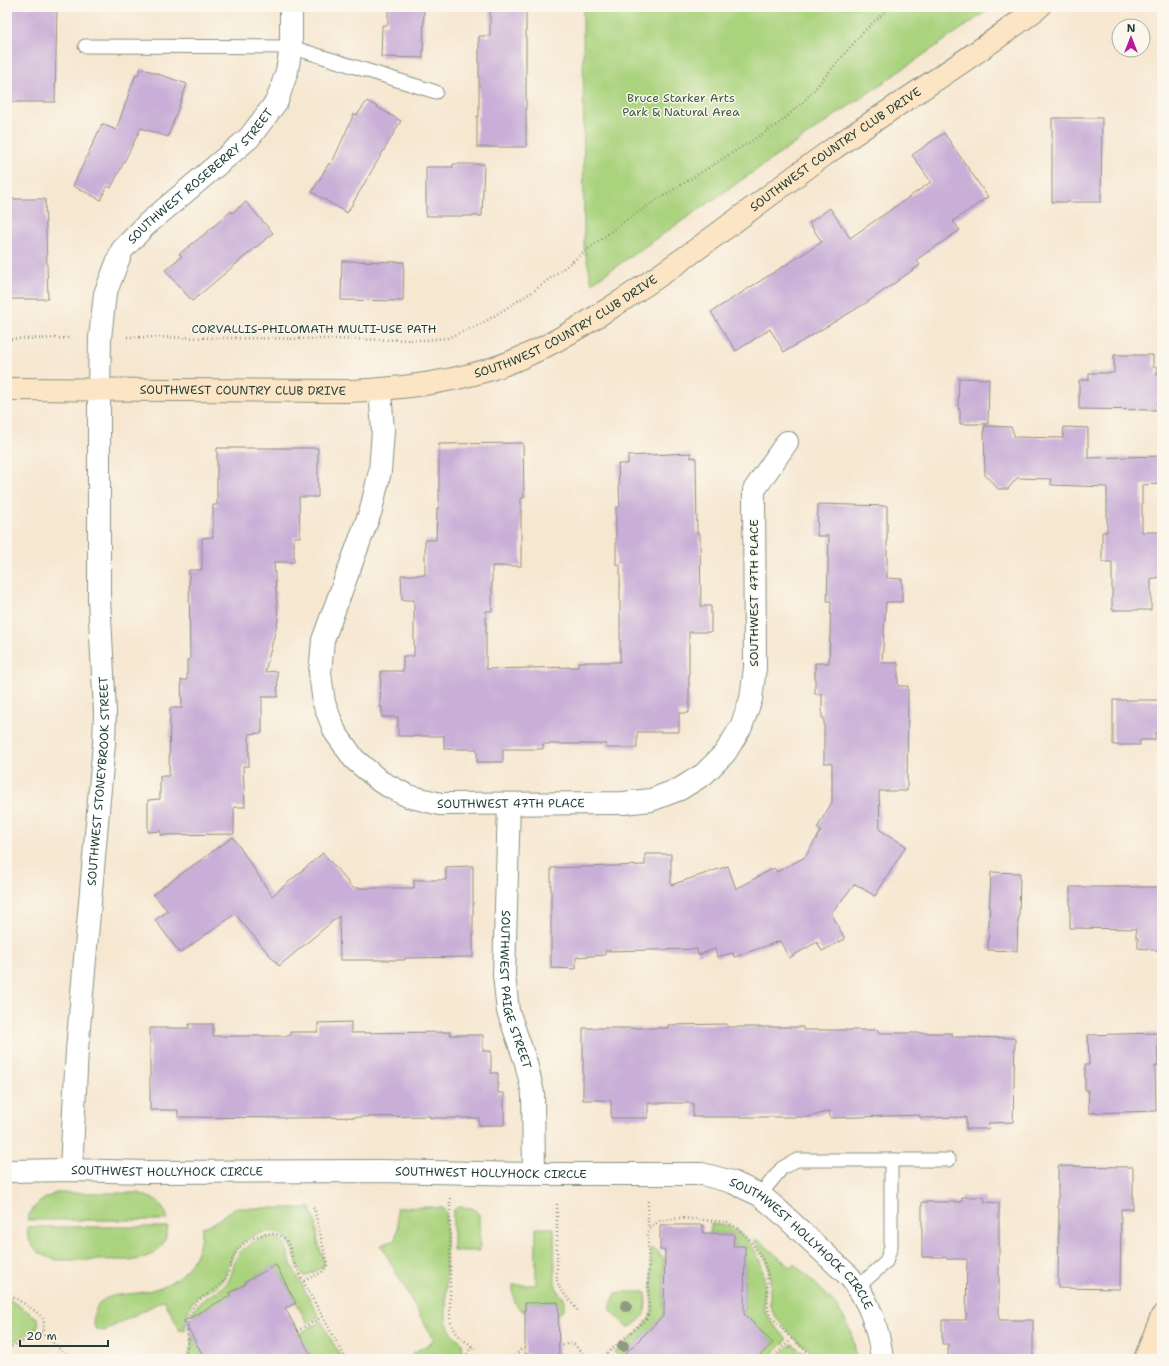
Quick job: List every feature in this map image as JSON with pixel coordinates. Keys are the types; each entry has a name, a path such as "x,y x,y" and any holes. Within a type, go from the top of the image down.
{"street":[{"name":"SOUTHWEST ROSEBERRY STREET","path":"99,390 100,338 105,294 122,250 146,225 249,138 277,101 287,71 291,47 291,7"},
{"name":"SOUTHWEST COUNTRY CLUB DRIVE","path":"7,389 380,390 428,385 488,370 526,355 570,333 644,287 832,150 952,69 1039,7"},
{"name":"SOUTHWEST STONEYBROOK STREET","path":"72,1170 78,1050 104,743 105,712 99,598 99,390"},
{"name":"SOUTHWEST 47TH PLACE","path":"380,390 382,432 380,471 371,510 323,640 320,673 324,704 336,732 354,759 381,782 408,796 440,804 623,803 651,800 686,786 704,774 725,753 741,727 752,698 755,668 754,490 787,442"},
{"name":"SOUTHWEST PAIGE STREET","path":"509,804 504,975 508,1011 526,1063 533,1093 534,1174"},
{"name":"SOUTHWEST HOLLYHOCK CIRCLE","path":"7,1171 72,1170 146,1172 702,1174 732,1182 760,1195 850,1277 868,1304 879,1335 882,1359"},
{"path":"1145,1359 1162,1316"}],"lane":[{"path":"85,46 291,47 436,92"},
{"path":"760,1195 782,1168 797,1160 949,1160"},
{"path":"858,1287 886,1262 891,1246 891,1160"}],"path":[{"name":"CORVALLIS-PHILOMATH MULTI-USE PATH","path":"7,339 100,338 424,340 448,338 483,324 534,290 630,218 780,123 807,98 864,31 890,7"},
{"path":"450,1172 450,1320 452,1328 459,1337 475,1348"},
{"path":"304,1281 322,1272 328,1264 313,1204"},
{"path":"557,1204 557,1280 559,1287 578,1311"},
{"path":"648,1213 650,1230"},
{"path":"601,1359 646,1319 649,1312 648,1234 651,1226 660,1221 680,1218 727,1222 749,1238 763,1260 767,1272 768,1309 771,1316 792,1339 816,1359"},
{"path":"184,1359 188,1350 189,1315 196,1301 218,1287 224,1281 230,1272 233,1257 239,1247 248,1240 264,1234 273,1234 283,1238 289,1244 292,1257 346,1359"},
{"path":"7,1292 29,1308 39,1313 44,1320 44,1329 37,1336 18,1343 7,1350"},
{"path":"297,1331 324,1316"},
{"path":"41,1332 71,1359"},
{"path":"771,1359 792,1339"},
{"path":"558,1346 574,1344 586,1359"},
{"path":"461,1359 466,1356 472,1346"},
{"path":"512,1359 521,1349 525,1348"}],"green space":[{"name":"Bruce Starker Arts Park & Natural Area","path":"583,7 993,7 592,283 584,247"},
{"path":"56,1193 139,1193 158,1201 166,1213 168,1220 27,1220 38,1204"},
{"path":"458,1207 473,1208 479,1214 480,1251 453,1251 453,1211"},
{"path":"237,1208 311,1208 316,1224 318,1242 324,1266 304,1277 288,1239 282,1234 274,1232 261,1233 250,1237 238,1247 230,1261 222,1281 211,1290 200,1295 191,1304 187,1320 185,1321 185,1330 179,1330 164,1300 104,1331 96,1329 93,1320 95,1311 103,1300 116,1295 138,1293 156,1289 177,1278 192,1261 197,1251 201,1240 202,1227 217,1221 228,1212"},
{"path":"396,1208 443,1208 446,1213 446,1317 451,1331 462,1342 463,1355 456,1359 416,1359 413,1353 434,1341 381,1245 395,1240 398,1227"},
{"path":"711,1224 728,1226 737,1231 749,1242 761,1264 763,1272 765,1311 772,1322 786,1338 786,1341 768,1359 756,1359 773,1342 744,1314 745,1247 733,1246 733,1234 710,1233"},
{"path":"27,1227 168,1227 165,1240 162,1245 158,1250 149,1256 135,1260 57,1260 44,1256 35,1249 29,1240"},
{"path":"536,1228 554,1228 555,1284 559,1293 564,1298 564,1310 558,1314 558,1302 525,1303 525,1312 518,1307 514,1301 513,1285 536,1285"},
{"path":"265,1237 277,1238 286,1246 291,1264 319,1317 307,1323 276,1265 245,1282 246,1284 230,1292 231,1295 192,1317 197,1306 205,1298 226,1284 231,1276 236,1259 242,1250 255,1241"},
{"path":"754,1241 760,1241 791,1268 794,1264 816,1284 836,1306 850,1330 854,1343 856,1359 821,1359 797,1340 783,1326 774,1315 770,1306 770,1275 767,1261"},
{"path":"651,1248 657,1251 664,1258 664,1315 621,1358 614,1352 641,1329 652,1312"},
{"path":"616,1293 646,1293 646,1306 642,1318 628,1328 611,1311 611,1304"},
{"path":"7,1298 36,1317 39,1323 36,1329 7,1345"},
{"path":"321,1321 342,1359 313,1359 299,1334"},
{"path":"192,1334 205,1359 188,1359 192,1342"},
{"path":"793,1344 812,1359 776,1359 790,1345"}],"building":[{"path":"7,7 57,7 55,102 7,102"},
{"path":"388,7 424,7 423,58 381,57 382,25 388,25"},
{"path":"490,7 526,7 526,147 477,147 477,116 479,116 479,36 490,36"},
{"path":"141,68 187,84 168,137 141,128 111,188 107,186 101,200 73,186 102,124 116,130 136,74 138,75"},
{"path":"367,101 401,121 347,213 312,192 329,163 331,165 354,114 357,115"},
{"path":"1052,118 1102,118 1101,202 1052,202"},
{"path":"944,133 988,197 953,221 960,230 916,260 920,265 866,303 784,352 770,329 736,351 711,312 822,242 809,223 830,208 850,238 931,182 912,155"},
{"path":"453,164 484,164 482,216 426,216 426,167 453,167"},
{"path":"7,199 45,199 48,299 7,299"},
{"path":"246,202 273,233 192,301 165,270 182,256 179,254 231,211 232,213"},
{"path":"342,261 404,262 403,301 341,300"},
{"path":"1114,355 1153,355 1153,367 1157,367 1157,375 1162,375 1162,403 1157,403 1157,410 1079,409 1079,380 1089,380 1089,373 1114,373"},
{"path":"959,378 989,379 988,424 960,424 960,409 958,409"},
{"path":"984,426 1011,427 1015,437 1063,438 1064,427 1088,428 1088,458 1162,456 1162,484 1142,485 1142,532 1160,532 1160,577 1151,579 1151,610 1112,610 1112,562 1102,562 1102,532 1107,532 1107,487 1051,485 1051,479 1017,478 1008,489 998,489 985,475"},
{"path":"523,443 524,498 521,498 521,566 492,566 492,611 486,611 486,669 578,667 578,662 620,662 620,565 616,565 616,507 620,507 618,464 628,464 628,456 691,453 691,458 696,457 697,533 700,533 701,606 711,606 711,632 689,632 689,713 679,713 679,732 637,732 637,748 606,748 606,744 543,744 543,749 503,749 503,762 477,762 477,749 444,749 444,736 398,736 398,717 382,717 382,707 380,707 381,671 403,671 403,656 414,656 414,600 402,600 401,575 425,575 425,540 436,540 437,508 439,508 439,444"},
{"path":"217,448 318,448 318,497 299,497 300,537 294,537 294,562 274,562 278,620 265,672 277,671 278,697 262,697 262,733 249,734 249,766 243,766 245,807 234,807 234,834 161,835 161,831 148,832 148,800 160,799 160,776 169,776 170,708 182,708 181,680 187,680 187,660 190,660 189,570 202,570 202,538 213,537 213,505 217,505"},
{"path":"818,504 887,506 887,578 902,579 902,602 886,602 882,663 898,663 898,686 908,686 907,791 879,791 880,830 906,846 875,896 855,884 831,913 845,939 822,951 817,942 789,958 780,941 734,957 733,953 717,957 715,949 698,955 697,949 605,951 605,955 576,957 576,969 551,968 551,868 645,865 645,854 671,854 671,885 728,866 736,889 774,868 777,872 805,857 821,831 817,828 832,802 832,763 824,763 824,718 822,718 822,694 815,694 815,663 829,663 831,601 827,601 829,536 817,536"},
{"path":"1113,700 1162,700 1162,733 1155,733 1155,740 1140,740 1140,745 1113,745"},
{"path":"233,837 272,896 323,853 353,888 414,888 414,880 446,880 446,867 473,866 473,957 405,958 405,960 340,960 339,916 279,966 235,914 180,953 155,920 168,911 153,894"},
{"path":"991,872 1020,873 1017,951 988,950"},
{"path":"1070,887 1162,887 1162,951 1138,948 1136,929 1070,928"},
{"path":"351,1022 351,1033 450,1032 450,1035 483,1035 483,1051 491,1051 491,1073 498,1073 498,1093 504,1093 504,1125 479,1125 479,1118 430,1118 430,1116 293,1118 178,1117 178,1110 150,1110 150,1028 189,1028 189,1024 213,1024 213,1036 290,1036 290,1032 318,1032 318,1023"},
{"path":"727,1024 727,1027 803,1027 803,1030 878,1030 878,1033 952,1033 952,1037 1015,1038 1013,1122 989,1123 988,1129 966,1129 966,1117 920,1118 920,1115 830,1118 830,1111 808,1117 693,1117 693,1103 648,1103 648,1118 611,1118 611,1100 583,1100 583,1028 668,1028 668,1025"},
{"path":"1157,1033 1158,1066 1155,1066 1156,1111 1089,1113 1088,1090 1085,1090 1085,1065 1089,1065 1088,1035"},
{"path":"1058,1166 1133,1167 1133,1209 1121,1209 1120,1289 1058,1288"},
{"path":"962,1197 984,1197 985,1202 999,1203 999,1320 1033,1320 1033,1359 948,1359 948,1344 942,1344 942,1320 966,1320 967,1259 922,1257 922,1202 962,1202"},
{"path":"660,1225 703,1225 703,1233 734,1234 733,1246 745,1246 744,1314 773,1343 756,1359 620,1359 664,1315 665,1250 660,1250"},
{"path":"276,1265 296,1303 285,1308 313,1359 205,1359 184,1321 231,1295 229,1293 246,1284 245,1282"},
{"path":"558,1302 559,1359 530,1359 530,1354 525,1354 525,1303"}]}
